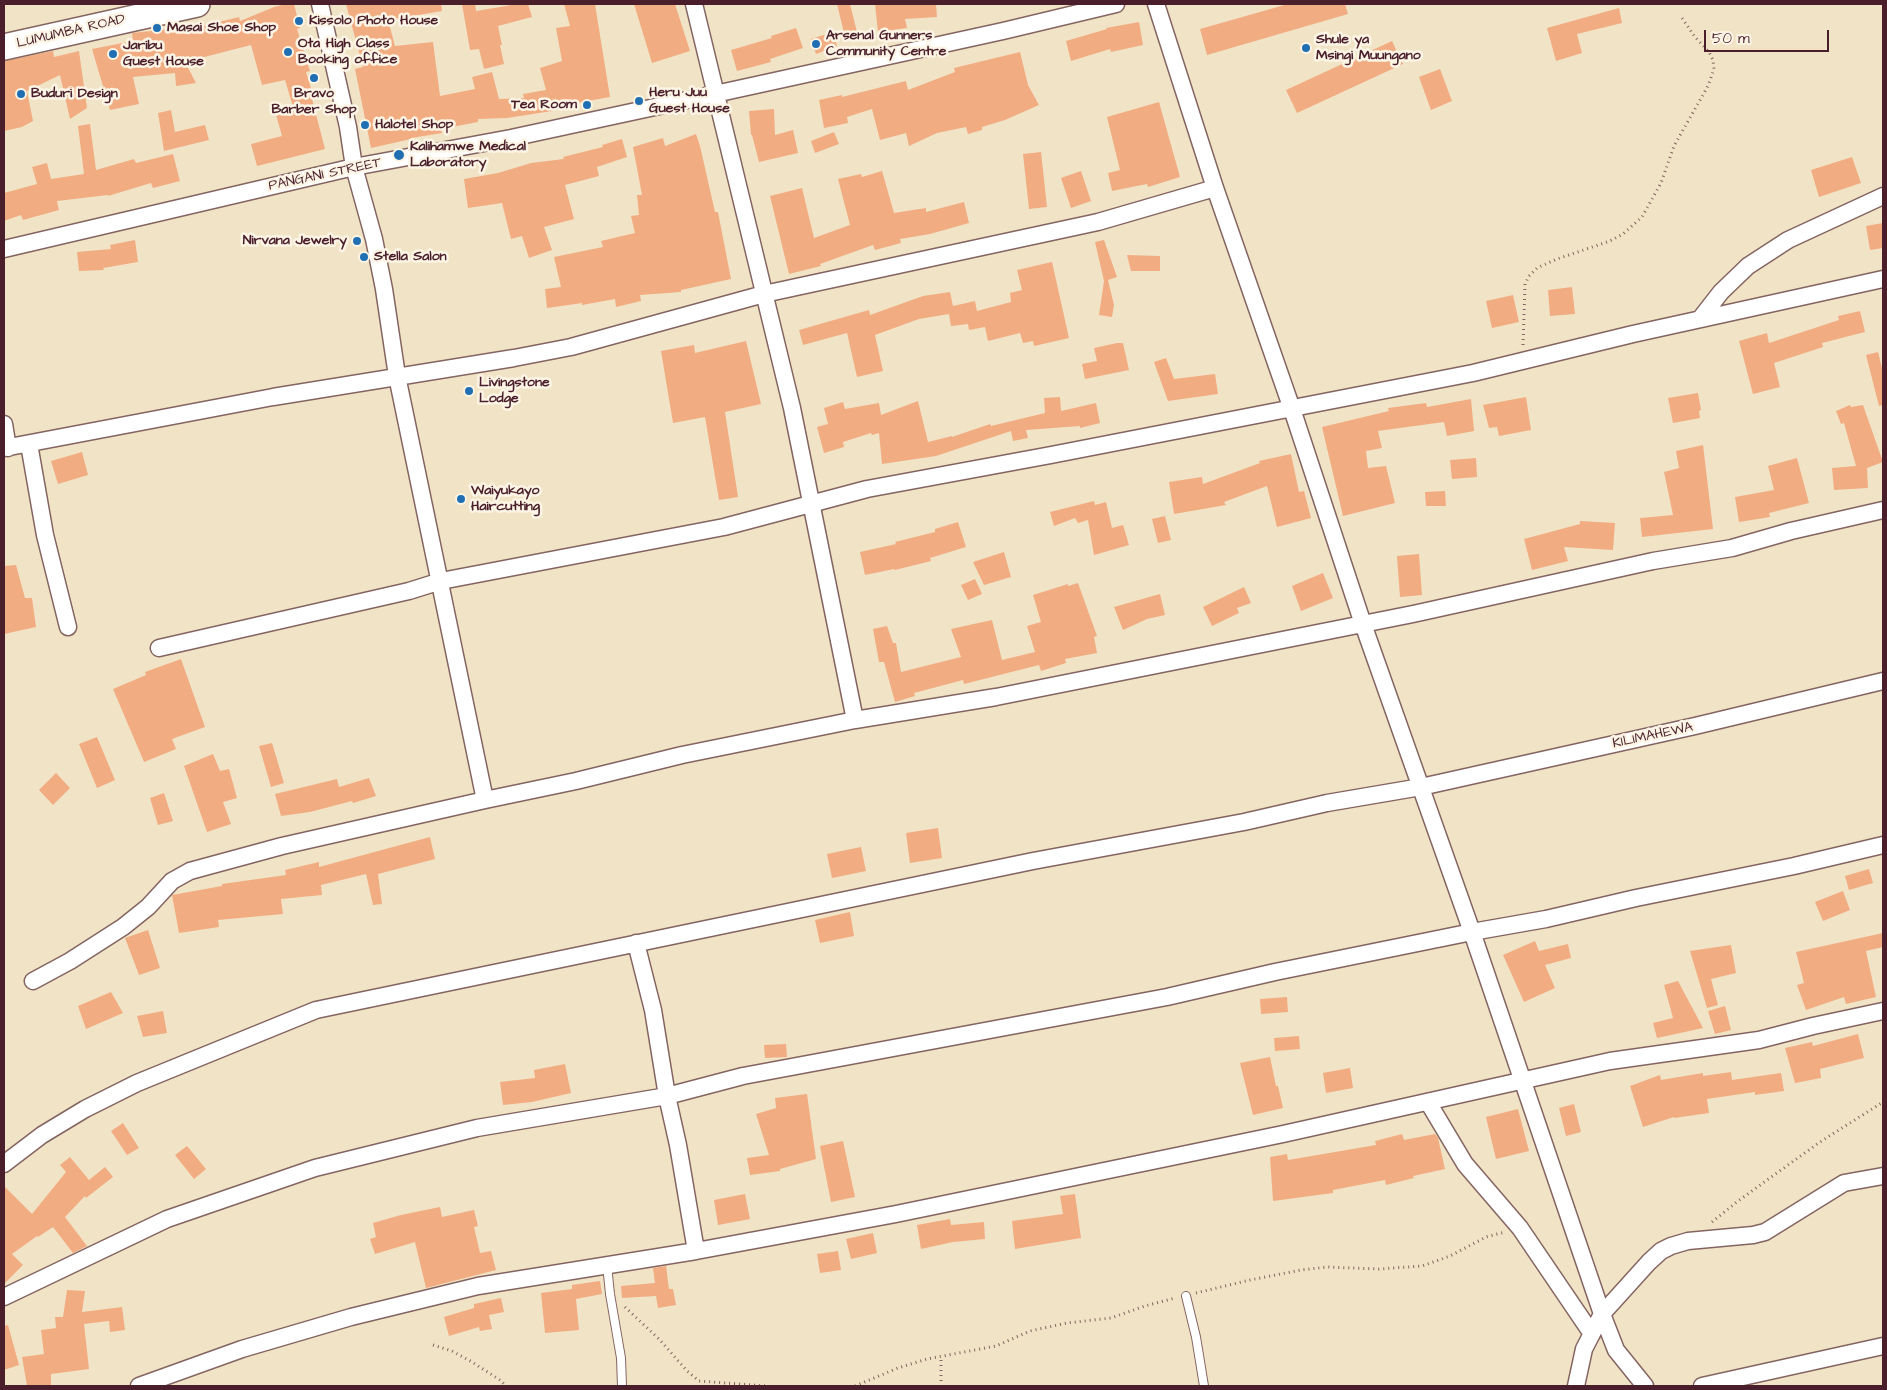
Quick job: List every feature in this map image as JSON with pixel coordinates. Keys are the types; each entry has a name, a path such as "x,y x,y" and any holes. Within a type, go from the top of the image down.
{"main road":[{"name":"LUMUMBA ROAD","path":"4,47 197,4"}],"street":[{"path":"320,4 348,127 354,167 374,239 384,289 397,376 485,800"},
{"path":"694,4 792,408 855,720"},
{"name":"PANGANI STREET","path":"4,248 354,167 511,138 1003,31 1116,4"},
{"path":"1156,4 1215,188 1292,408 1363,624 1422,787 1602,1314 1616,1350 1645,1386"},
{"path":"4,424 6,448 273,397 571,347 764,294 1098,222 1215,188"},
{"path":"1700,318 1721,292 1748,266 1788,240 1883,196"},
{"path":"159,648 409,591 441,581 724,527 867,489 1051,456 1472,373 1700,318 1883,279"},
{"path":"29,444 45,535 68,627"},
{"path":"34,981 123,928 148,907 172,881 190,871 282,846 576,781 682,755 855,720 996,697 1363,624 1643,563 1732,548 1791,531 1883,510"},
{"name":"KILIMAHEWA","path":"4,1164 42,1135 63,1122 137,1083 316,1010 1091,850 1244,822 1327,803 1422,787 1695,726 1883,681"},
{"path":"4,1297 167,1219 315,1168 476,1128 667,1096 743,1076 1148,1001 1275,972 1546,919 1883,845"},
{"path":"636,943 653,1010 696,1251"},
{"path":"139,1386 242,1349 351,1317 478,1286 696,1251 896,1214 1266,1138 1610,1061 1759,1040 1883,1011"},
{"path":"1428,1102 1465,1164 1520,1228 1592,1334"},
{"path":"1576,1386 1584,1350 1602,1314 1648,1262 1671,1246 1688,1241 1753,1235 1765,1232 1844,1183 1883,1176"},
{"path":"1702,1386 1883,1346"}],"lane":[{"path":"607,1265 621,1358 622,1386"},
{"path":"1186,1296 1196,1337 1204,1386"}],"path":[{"path":"1522,361 1525,284 1529,276 1538,268 1557,259 1610,241 1624,234 1637,222 1652,201 1674,146 1708,86 1714,69 1713,60 1709,52 1695,37 1682,18"},
{"path":"1688,1241 1738,1201 1820,1142 1883,1102"},
{"path":"610,1294 649,1329 687,1371 699,1381 766,1386"},
{"path":"433,1345 452,1351 472,1362 506,1386"},
{"path":"941,1386 942,1356"}],"building":[{"path":"286,4 294,4 300,28 297,29 310,71 306,72 314,98 312,99 325,149 257,166 251,144 282,136 276,115 294,110 285,80 262,85 251,45 185,62 196,83 176,86 175,73 133,77 139,104 110,110 92,49 133,41 132,33 180,28 197,23 199,27 239,17 240,21"},
{"path":"346,4 441,4 442,11 388,20 395,46 433,42 440,96 475,89 472,77 492,72 499,99 524,98 523,94 546,90 540,68 562,61 556,28 570,26 564,4 595,4 610,97 566,105 552,111 507,118 478,119 478,122 441,129 442,133 411,138 371,148 355,69 363,67"},
{"path":"462,4 475,4 476,11 528,4 532,17 498,26 504,64 484,69 479,49 470,50"},
{"path":"634,4 675,4 690,51 652,63"},
{"path":"837,4 850,4 858,36 845,37"},
{"path":"875,4 936,4 937,17 905,19 907,28 878,32"},
{"path":"1288,4 1345,4 1348,14 1207,55 1200,29"},
{"path":"1619,8 1622,23 1577,34 1582,53 1556,61 1547,28"},
{"path":"1139,22 1143,45 1111,52 1110,49 1071,61 1066,41 1106,28"},
{"path":"796,28 803,48 770,59 771,62 737,71 731,50 772,38 771,36"},
{"path":"833,32 837,46 816,54 811,39"},
{"path":"1392,41 1403,64 1297,113 1286,90"},
{"path":"53,51 54,57 79,51 87,108 70,119 60,75 27,91 33,121 22,127 4,131 4,61"},
{"path":"1020,52 1028,85 1039,105 1005,120 982,127 982,130 968,134 966,127 937,133 909,146 906,133 880,140 872,109 847,117 848,123 824,128 819,100 842,95 842,97 906,81 908,90 955,72 954,68"},
{"path":"1440,69 1452,101 1431,110 1419,77"},
{"path":"1159,102 1180,177 1148,187 1147,184 1112,191 1108,173 1120,170 1107,117"},
{"path":"774,109 775,135 793,130 798,153 759,162 751,135 749,111"},
{"path":"171,110 175,132 205,125 209,140 164,151 158,113"},
{"path":"90,124 96,170 134,159 136,163 173,154 180,181 153,188 151,183 108,196 57,201 59,210 23,220 21,215 4,221 4,193 37,184 32,167 47,163 51,179 84,174 78,126"},
{"path":"834,132 839,144 815,153 811,141"},
{"path":"696,134 715,212 718,212 731,279 681,290 681,292 640,295 641,301 616,307 615,299 582,305 582,303 547,308 545,289 561,287 554,257 603,247 601,241 635,233 631,216 639,215 637,195 642,195 633,147 663,138 665,146"},
{"path":"622,139 627,157 597,167 599,176 565,185 574,219 544,227 552,250 529,258 522,236 511,239 502,203 468,208 464,179 498,173 531,163 564,159 563,157 603,147 602,145"},
{"path":"1041,152 1047,207 1029,209 1023,154"},
{"path":"1852,157 1861,183 1819,197 1811,170"},
{"path":"882,171 894,213 926,208 926,212 964,202 969,223 930,234 900,239 901,243 875,250 873,245 820,264 821,266 789,274 770,196 802,188 814,238 850,225 838,179 861,174 862,177"},
{"path":"1081,171 1091,201 1071,208 1061,178"},
{"path":"1883,223 1883,248 1870,250 1866,226"},
{"path":"135,240 138,262 103,268 104,270 79,271 77,252 111,249 110,245"},
{"path":"1104,240 1117,277 1108,280 1114,305 1112,317 1099,315 1104,281 1095,242"},
{"path":"1127,255 1160,256 1160,271 1131,271"},
{"path":"1052,262 1069,338 1034,346 1033,341 1023,343 1020,333 988,341 985,327 969,330 968,324 951,326 949,314 919,319 875,335 883,371 857,377 847,333 803,345 799,330 869,310 870,315 923,296 950,292 953,306 975,301 977,311 1011,302 1010,293 1022,290 1017,270"},
{"path":"1572,287 1575,314 1550,316 1548,290"},
{"path":"1513,295 1519,322 1492,328 1486,301"},
{"path":"1860,311 1865,332 1822,343 1823,347 1774,363 1780,387 1753,394 1739,341 1767,333 1769,343 1839,320 1838,316"},
{"path":"746,341 761,404 725,412 738,497 719,500 705,417 673,423 661,351 694,345 695,353"},
{"path":"1123,343 1129,370 1085,379 1082,364 1097,361 1094,348"},
{"path":"1878,352 1883,372 1883,405 1879,406 1866,355"},
{"path":"1166,358 1174,379 1215,374 1218,394 1168,401 1154,362"},
{"path":"1698,393 1701,410 1699,411 1700,418 1673,423 1668,398"},
{"path":"1060,397 1061,411 1096,403 1100,423 1080,428 1080,426 1026,430 1028,438 1013,441 1011,431 936,456 882,464 879,433 872,435 871,433 843,442 844,447 824,453 817,427 828,424 824,408 843,402 845,409 879,403 881,415 918,401 928,442 952,437 990,424 991,426 1045,413 1044,398"},
{"path":"1526,397 1531,430 1499,436 1497,427 1489,428 1483,405"},
{"path":"1471,399 1474,431 1447,436 1444,422 1378,431 1382,448 1366,451 1368,468 1386,466 1395,503 1343,516 1322,427 1389,411 1388,408 1426,403 1427,407"},
{"path":"1850,405 1851,407 1863,405 1883,462 1867,468 1868,488 1834,490 1832,468 1856,466 1844,423 1841,424 1836,411"},
{"path":"1703,445 1713,529 1642,537 1640,518 1673,515 1664,472 1679,468 1676,451"},
{"path":"82,452 88,475 58,484 51,461"},
{"path":"1291,454 1299,492 1304,491 1311,518 1277,527 1267,486 1224,502 1226,505 1174,514 1169,482 1202,477 1203,484 1260,463 1259,461"},
{"path":"1476,458 1477,477 1452,479 1450,460"},
{"path":"1797,458 1809,503 1769,513 1770,517 1739,522 1735,497 1774,490 1768,466"},
{"path":"1445,491 1446,506 1426,506 1425,492"},
{"path":"1094,501 1095,505 1106,502 1112,528 1123,525 1129,545 1094,555 1088,520 1078,523 1075,518 1054,526 1050,512"},
{"path":"1165,516 1171,540 1158,543 1152,519"},
{"path":"1580,521 1615,523 1613,550 1564,547 1568,561 1532,570 1524,539 1580,524"},
{"path":"958,522 966,547 930,558 931,561 865,575 860,552 896,544 895,542 935,532 935,529"},
{"path":"1004,552 1011,577 984,585 973,562"},
{"path":"1419,554 1422,595 1400,597 1397,556"},
{"path":"16,565 25,598 32,598 36,627 4,634 4,566"},
{"path":"1323,573 1333,598 1301,611 1292,586"},
{"path":"975,579 982,594 968,600 961,585"},
{"path":"1078,583 1097,636 1094,637 1097,653 1065,659 1066,663 1041,671 1039,665 964,684 963,680 914,693 915,696 895,702 884,662 879,662 873,629 887,626 893,643 896,643 901,672 961,657 951,629 992,620 1002,660 1035,652 1027,626 1041,622 1033,595 1068,584 1068,586"},
{"path":"1244,587 1251,603 1237,608 1239,613 1212,626 1203,607"},
{"path":"1160,594 1165,615 1147,619 1123,630 1114,607"},
{"path":"181,659 205,727 172,739 176,749 144,762 113,689 146,675 145,672"},
{"path":"97,737 115,780 97,788 79,744"},
{"path":"272,743 284,783 271,787 259,746"},
{"path":"213,754 220,771 229,769 237,798 223,802 231,824 207,832 184,766"},
{"path":"56,773 70,788 53,805 39,790"},
{"path":"369,778 376,796 353,803 352,801 310,812 281,816 275,794 337,779 339,787"},
{"path":"164,793 173,821 158,825 150,798"},
{"path":"938,828 942,858 910,863 906,833"},
{"path":"430,837 435,859 378,874 382,904 373,905 366,874 321,885 322,895 281,899 283,914 218,920 219,927 179,933 172,895 222,886 222,884 286,875 285,870 319,862 319,867"},
{"path":"861,847 866,871 832,878 827,854"},
{"path":"1869,869 1873,883 1849,890 1845,876"},
{"path":"1843,891 1850,910 1823,921 1815,902"},
{"path":"850,912 854,936 820,943 815,920"},
{"path":"148,930 160,968 139,975 125,938"},
{"path":"1883,933 1883,947 1866,951 1876,997 1846,1004 1844,997 1806,1010 1797,985 1804,983 1796,952"},
{"path":"1535,941 1539,951 1568,944 1571,958 1545,965 1555,988 1524,1002 1503,955"},
{"path":"1731,945 1736,973 1711,979 1718,1005 1707,1008 1690,951"},
{"path":"1678,981 1703,1028 1657,1038 1653,1023 1673,1018 1664,985"},
{"path":"111,992 123,1013 86,1029 78,1006"},
{"path":"1287,997 1288,1012 1261,1014 1260,999"},
{"path":"1725,1006 1731,1030 1715,1034 1708,1011"},
{"path":"163,1011 167,1033 143,1037 137,1016"},
{"path":"1858,1034 1864,1058 1820,1069 1821,1078 1795,1083 1785,1048 1812,1042 1813,1046"},
{"path":"1299,1036 1300,1049 1275,1051 1274,1038"},
{"path":"786,1044 787,1057 765,1058 764,1045"},
{"path":"1270,1057 1283,1108 1253,1115 1240,1063"},
{"path":"565,1064 571,1093 532,1102 503,1105 500,1082 535,1078 534,1070"},
{"path":"1350,1068 1353,1088 1326,1093 1323,1073"},
{"path":"1731,1072 1732,1080 1781,1073 1784,1091 1755,1095 1755,1092 1707,1099 1709,1113 1674,1117 1643,1127 1630,1086 1660,1075 1661,1080 1703,1073 1703,1076"},
{"path":"807,1094 816,1159 780,1169 780,1171 750,1175 747,1158 769,1155 756,1114 776,1108 775,1098"},
{"path":"1574,1104 1581,1132 1566,1136 1559,1108"},
{"path":"1518,1109 1529,1151 1496,1159 1486,1117"},
{"path":"123,1123 139,1148 127,1155 111,1131"},
{"path":"1402,1134 1404,1140 1435,1134 1438,1138 1445,1169 1413,1176 1414,1178 1386,1185 1385,1180 1333,1190 1333,1193 1273,1201 1270,1157 1287,1154 1288,1160 1376,1145 1375,1141"},
{"path":"843,1141 855,1197 831,1202 820,1146"},
{"path":"187,1146 206,1169 194,1179 175,1155"},
{"path":"70,1157 89,1180 105,1167 113,1177 86,1198 85,1196 65,1217 87,1246 73,1253 53,1227 12,1254 23,1265 4,1284 4,1186 32,1214 66,1172 60,1165"},
{"path":"745,1194 750,1219 718,1225 714,1200"},
{"path":"1075,1194 1081,1238 1015,1249 1012,1221 1063,1214 1060,1196"},
{"path":"440,1207 442,1217 474,1210 478,1226 474,1227 480,1253 491,1251 496,1270 426,1288 415,1242 375,1254 370,1239 376,1237 373,1223"},
{"path":"950,1219 951,1225 984,1222 985,1239 953,1242 921,1249 917,1225"},
{"path":"873,1233 877,1253 851,1259 846,1239"},
{"path":"838,1251 841,1270 820,1273 817,1254"},
{"path":"666,1266 669,1289 673,1289 676,1305 658,1308 656,1296 622,1298 621,1286 655,1283 653,1268"},
{"path":"600,1281 602,1294 576,1299 579,1330 545,1333 541,1293 572,1289 572,1285"},
{"path":"67,1290 85,1291 82,1312 122,1307 125,1330 110,1332 109,1321 84,1324 89,1369 51,1374 51,1386 27,1386 22,1357 44,1354 41,1330 56,1328 55,1317 63,1317"},
{"path":"501,1298 504,1312 489,1315 492,1329 480,1331 479,1327 449,1336 444,1317 474,1308 474,1304"},
{"path":"8,1325 19,1365 4,1370 4,1326"}],"place":[{"name":"Kissolo Photo House","path":"299,21"},
{"name":"Masai Shoe Shop","path":"157,28"},
{"name":"Arsenal Gunners Community Centre","path":"816,44"},
{"name":"Shule ya Msingi Muungano","path":"1306,48"},
{"name":"Ota High Class Booking office","path":"288,52"},
{"name":"Jaribu Guest House","path":"113,54"},
{"name":"Bravo Barber Shop","path":"314,78"},
{"name":"Buduri Design","path":"21,94"},
{"name":"Heru Juu Guest House","path":"639,101"},
{"name":"Tea Room","path":"587,105"},
{"name":"Halotel Shop","path":"365,125"},
{"name":"Kalihamwe Medical Laboratory","path":"399,155"},
{"name":"Nirvana Jewelry","path":"357,241"},
{"name":"Stella Salon","path":"364,257"},
{"name":"Livingstone Lodge","path":"469,391"},
{"name":"Waiyukayo Haircutting","path":"461,499"}]}
